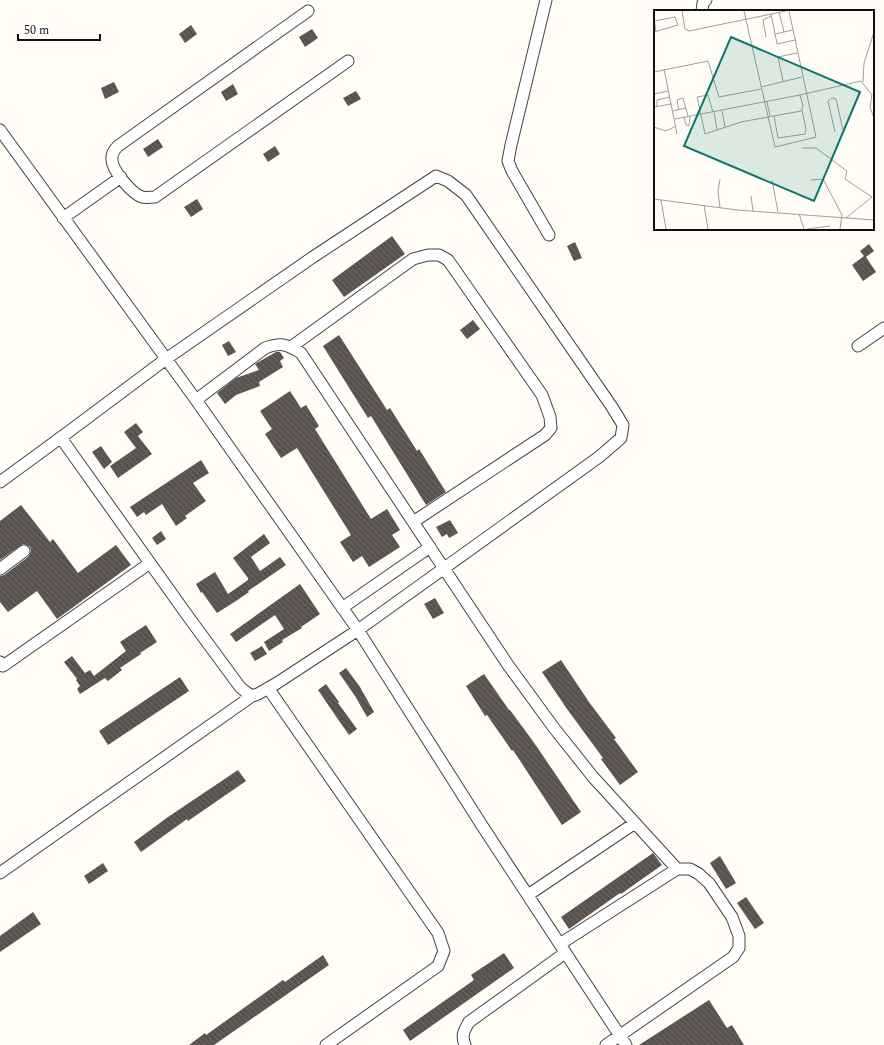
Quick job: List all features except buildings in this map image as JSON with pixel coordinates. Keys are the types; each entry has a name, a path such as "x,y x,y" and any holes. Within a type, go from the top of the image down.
{"street":[{"path":"546,0 508,161 512,172 549,235"},
{"path":"702,10 703,3 706,0"},
{"path":"308,11 118,146 113,151 112,159 113,166 121,177 134,192 143,198 154,197 348,61"},
{"path":"0,130 196,400 358,630 477,818 623,1040"},
{"path":"0,482 166,359 313,257 436,176 448,181 466,195 612,407 622,425 621,438 599,457 444,569 358,630 268,688 252,696 0,873"},
{"path":"63,218 121,177"},
{"path":"291,347 413,260 428,255 439,255 448,260 542,395 550,417 551,428 545,435 413,522"},
{"path":"858,346 884,328"},
{"path":"196,400 265,348 276,344 291,347 301,353 508,666 593,777 677,869"},
{"path":"61,438 240,687 252,696"},
{"path":"342,608 430,547"},
{"path":"0,569 24,551"},
{"path":"1,665 150,563"},
{"path":"268,688 438,933 444,951 438,966 326,1045"},
{"path":"528,895 635,823"},
{"path":"465,1045 462,1033 469,1022 562,948 677,869 690,869 699,874 709,883 732,917 739,936 739,948 733,958 623,1040 606,1045"}]}
